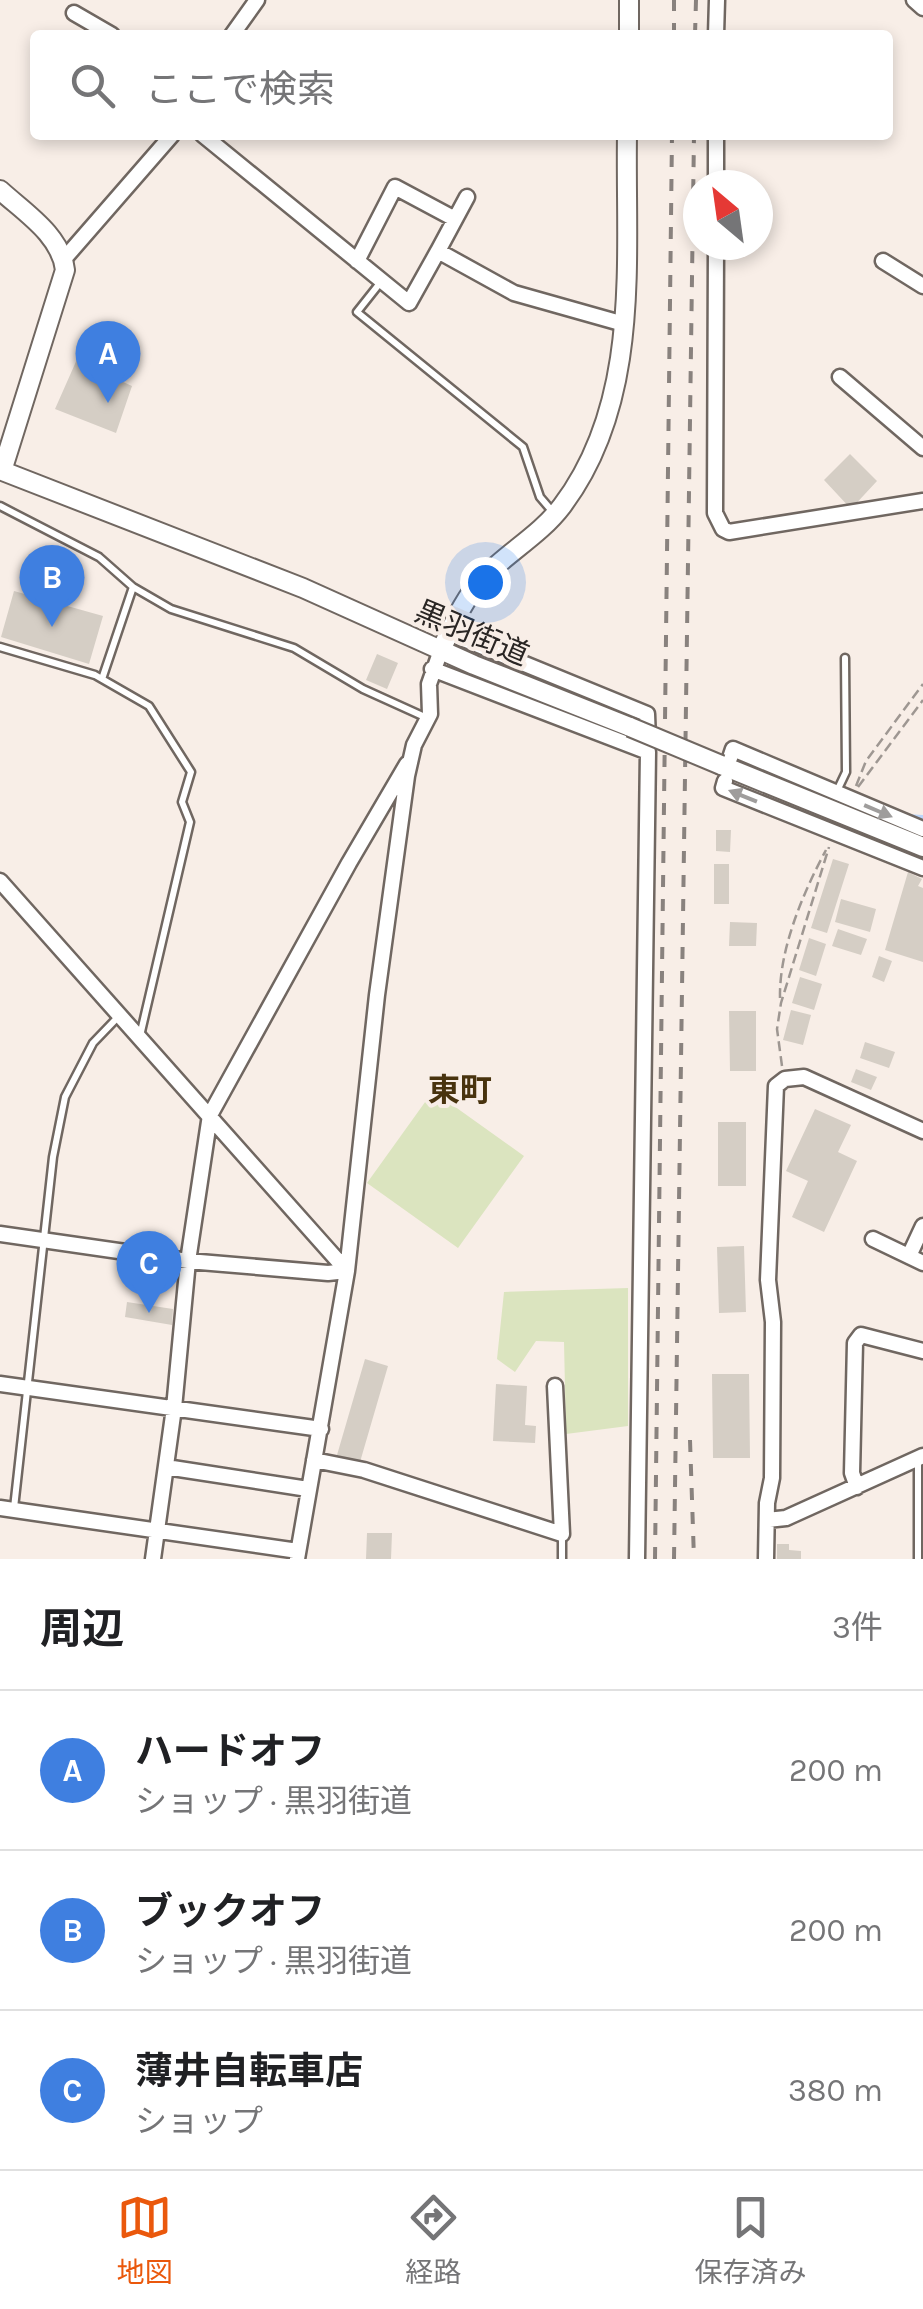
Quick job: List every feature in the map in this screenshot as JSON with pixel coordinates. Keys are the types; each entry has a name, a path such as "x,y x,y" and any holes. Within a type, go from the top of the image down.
{"street":[{"path":"236,30 257,0"},
{"path":"629,0 629,30"},
{"path":"716,0 716,30"},
{"path":"914,0 923,8"},
{"path":"74,13 103,30"},
{"path":"64,259 168,140"},
{"path":"210,140 410,302 467,196"},
{"path":"153,1559 174,1408 188,1261 210,1115 410,760 428,718 432,669 470,592 555,514 590,459 606,425 624,324 627,140"},
{"path":"716,140 716,170"},
{"path":"356,261 395,187 453,218"},
{"path":"0,190 47,234 64,259 64,277 1,473"},
{"path":"438,251 514,293 624,324"},
{"path":"716,260 715,514 723,529 729,532 923,501"},
{"path":"883,261 923,286"},
{"path":"840,377 923,448"},
{"name":"黒羽街道","path":"1,473 445,642 630,728 923,847"},
{"path":"445,642 647,714 637,1559"},
{"path":"432,669 648,752"},
{"path":"923,829 733,749 726,768 723,788 923,868"},
{"path":"7,1508 298,1555 347,1271 377,995 410,760"},
{"path":"0,882 347,1271"},
{"path":"766,1559 772,1478 773,1322 768,1280 776,1086 804,1077 923,1132"},
{"path":"908,1256 923,1226"},
{"path":"0,1234 188,1261 328,1273 347,1271"},
{"path":"873,1239 923,1263"},
{"path":"857,1487 852,1473 855,1342 861,1335 923,1351"},
{"path":"0,1384 321,1429"},
{"path":"314,1460 364,1470 562,1534 554,1386"},
{"path":"766,1520 786,1518 920,1458"},
{"path":"166,1466 308,1489"}],"lane":[{"path":"381,282 357,312 523,447 540,497 555,514"},
{"path":"0,506 99,557 133,587 170,609 294,648 364,688 428,718"},
{"path":"102,679 133,587"},
{"path":"0,647 102,679 149,706 192,772 182,802 190,822 140,1037"},
{"path":"836,793 846,772 845,658"},
{"path":"7,1508 27,1388 53,1157 65,1097 93,1043 120,1015"},
{"path":"918,1559 920,1458"},
{"path":"562,1534 562,1559"}],"path":[{"path":"923,684 866,762 854,792 923,700"},
{"path":"780,1003 780,982 792,934 815,870 831,841 780,1003 776,1029 782,1070"}],"green space":[{"path":"433,1091 524,1156 458,1248 367,1183"},
{"path":"628,1288 628,1426 566,1434 564,1342 536,1341 515,1372 497,1359 504,1292"}],"building":[{"path":"82,348 114,367 110,376 132,386 116,433 55,409"},
{"path":"850,454 877,481 851,509 824,480"},
{"path":"14,591 103,616 89,664 1,637"},
{"path":"377,654 398,663 387,689 366,680"},
{"path":"716,830 731,830 730,852 716,851"},
{"path":"833,859 849,864 827,933 811,928"},
{"path":"714,864 729,864 729,904 714,904"},
{"path":"908,872 922,879 918,886 923,888 923,962 885,950"},
{"path":"841,899 876,909 870,932 835,922"},
{"path":"730,922 757,923 756,946 729,946"},
{"path":"838,929 867,939 861,955 832,946"},
{"path":"809,938 826,944 816,976 799,970"},
{"path":"879,956 892,961 884,982 872,977"},
{"path":"800,977 822,984 814,1010 792,1003"},
{"path":"791,1010 811,1015 803,1045 783,1040"},
{"path":"729,1011 756,1011 756,1071 730,1071"},
{"path":"865,1042 895,1052 889,1068 860,1058"},
{"path":"856,1069 877,1077 871,1090 851,1082"},
{"path":"815,1109 851,1125 838,1152 857,1161 824,1232 792,1217 808,1181 786,1171"},
{"path":"718,1122 746,1122 746,1186 718,1186"},
{"path":"744,1246 746,1312 719,1313 717,1247"},
{"path":"127,1302 173,1309 172,1325 125,1317"},
{"path":"365,1359 388,1366 360,1462 337,1455"},
{"path":"712,1374 749,1374 750,1458 713,1458"},
{"path":"496,1384 527,1386 525,1425 536,1426 535,1443 493,1441"},
{"path":"367,1533 392,1533 391,1559 366,1559"},
{"path":"777,1544 789,1544 789,1550 801,1551 801,1559 777,1559"}],"waterway":[{"path":"905,816 923,817"}],"railway":[{"path":"674,0 674,30"},
{"path":"695,30 696,0"},
{"path":"655,1559 672,140"},
{"path":"674,1559 694,140"},
{"path":"690,1440 694,1559"}],"place":[{"name":"ハードオフ","path":"108,403"},
{"name":"ブックオフ","path":"52,627"},
{"name":"薄井自転車店","path":"149,1313"}],"district":[{"name":"東町","path":"460,1090"}]}
